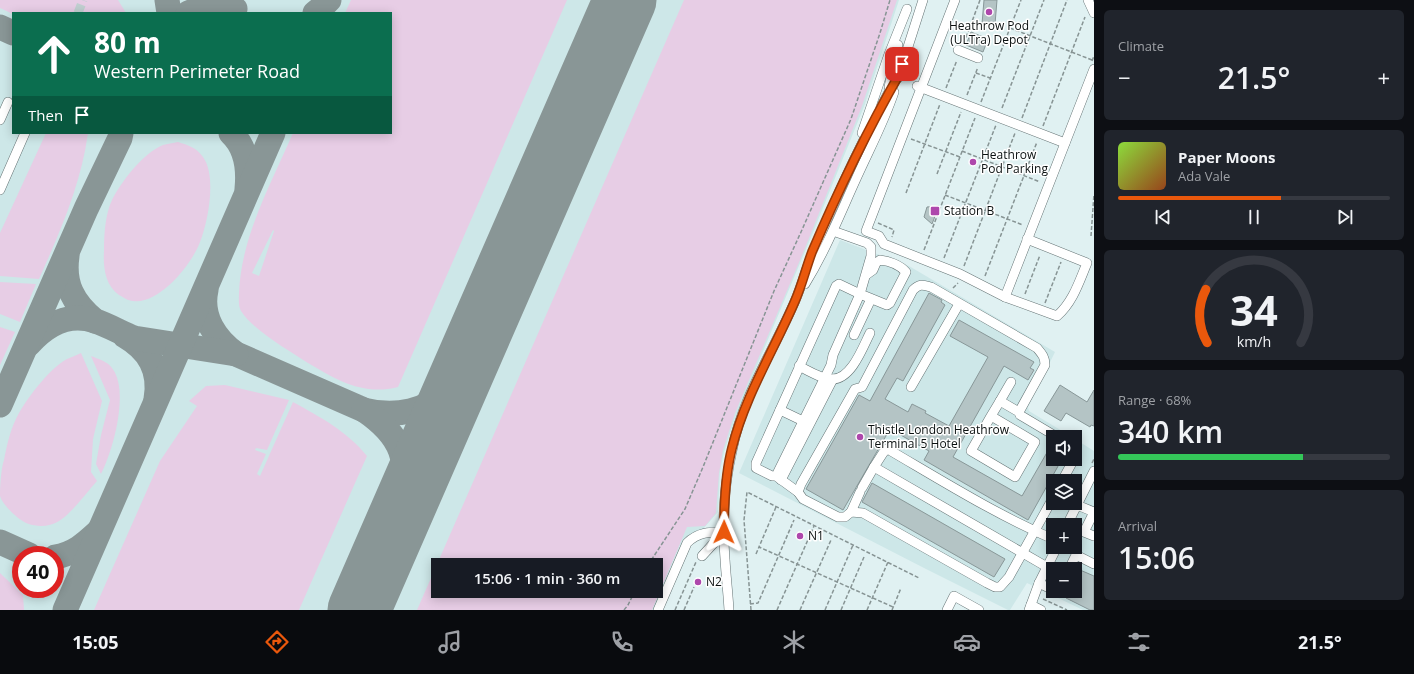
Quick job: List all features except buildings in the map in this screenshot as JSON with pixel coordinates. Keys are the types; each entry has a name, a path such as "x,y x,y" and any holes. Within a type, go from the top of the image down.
{"street":[{"path":"795,300 818,263 885,116 900,73 922,0"},
{"path":"955,0 919,87 903,135 866,230 878,236 884,244 923,256 1005,296 1057,316 1065,309 1088,263 1027,239"},
{"path":"1088,0 1090,15"},
{"path":"885,116 890,77 908,4"},
{"path":"849,172 889,54 908,4"},
{"path":"958,50 978,58"},
{"path":"1005,296 1094,69"},
{"path":"729,610 724,532 725,499 732,449 739,426 747,402 795,300 812,254 849,172 888,93 900,73"},
{"path":"919,87 1065,143"},
{"path":"0,120 8,102"},
{"path":"0,190 25,134"},
{"path":"779,478 829,378 833,355 860,294 872,256 870,244 833,231"},
{"path":"866,276 873,270 876,263 880,260 896,265 906,272 890,303 885,305 839,284 836,286 756,463 756,468 779,478 798,492 804,499 838,517 845,517 851,512 874,467 887,449 960,492 1046,536"},
{"path":"798,492 801,484 855,389 862,387 913,290 918,285 921,284 931,287 1037,348 1045,359 1045,365 1019,412"},
{"path":"854,335 871,299"},
{"path":"911,387 959,304"},
{"path":"799,366 829,378 844,375 855,362 870,333"},
{"path":"779,478 803,421 829,378"},
{"path":"991,416 1036,442 1015,477 971,451 991,416 1011,382"},
{"path":"1000,401 1046,430"},
{"path":"780,410 803,421"},
{"path":"874,467 1046,567 1030,607 1041,610"},
{"path":"1082,498 1090,486 1094,471"},
{"path":"1082,507 1094,512 1084,532 1094,536"},
{"path":"851,512 863,513 995,587 1004,583 1023,553 1046,510"},
{"path":"658,610 687,543 693,537 704,532 724,532"},
{"path":"700,558 724,532"},
{"path":"1072,562 1076,555 1094,564"},
{"path":"1039,583 1046,586"},
{"path":"947,610 954,596 979,610"}],"path":[{"path":"653,558 685,509 703,467 774,291 851,119 890,0"},
{"path":"980,105 1021,0"},
{"path":"1000,113 1044,0"},
{"path":"1020,121 1067,0"},
{"path":"1042,129 1072,52 1090,15"},
{"path":"1010,28 1094,61"},
{"path":"976,73 990,78"},
{"path":"906,193 941,102"},
{"path":"937,174 962,110"},
{"path":"923,256 976,114"},
{"path":"943,262 996,123"},
{"path":"962,270 1016,131"},
{"path":"903,135 960,157"},
{"path":"984,278 1038,140"},
{"path":"962,152 1048,185"},
{"path":"1091,236 1094,194"},
{"path":"945,195 1032,228"},
{"path":"870,220 894,230 892,235 894,241"},
{"path":"1023,299 1042,250 1042,245"},
{"path":"1043,306 1063,253"},
{"path":"751,610 744,520 747,492 919,578"},
{"path":"756,554 776,507"},
{"path":"750,604 758,603 794,520"},
{"path":"777,610 814,526"},
{"path":"800,610 831,540"},
{"path":"825,610 853,545"},
{"path":"759,547 893,607"},
{"path":"675,610 700,558"},
{"path":"841,610 864,558"},
{"path":"867,610 888,562"},
{"path":"684,610 694,587"},
{"path":"892,610 901,588"},
{"path":"1034,595 1067,610"},
{"path":"624,610 632,598"}],"shaded area":[{"path":"0,0 899,0 865,104 735,418 724,452 720,471 718,512 704,528 705,536 690,545 662,610 0,610"},
{"path":"0,0 118,0 125,12 12,12 12,14 0,8"},
{"path":"351,0 567,0 398,387 385,389 362,388 340,380 308,363 281,346 254,325 241,311 239,304 239,293 245,252 258,211 293,134 392,134 392,12 345,12","holes":["273,230 274,231 259,276 252,273"]},
{"path":"684,0 897,0 862,106 803,253 735,413 723,450 719,473 716,513 705,526 687,527 663,584 663,558 440,558"},
{"path":"46,134 88,134 85,152 69,208 39,279 0,276 0,233"},
{"path":"178,142 198,151 207,165 210,175 210,199 203,233 196,251 190,261 164,290 143,301 129,300 114,291 106,275 104,257 105,232 106,219 110,206 121,185 140,161 155,149 163,145"},
{"path":"840,240 909,266 1055,352 1028,407 1029,411 1060,430 1046,430 1046,466 1082,466 1082,443 1094,451 1094,610 1083,610 1058,598 1082,598 1082,562 1046,562 1046,592 1027,583 1010,610 926,569 739,473"},
{"path":"0,282 36,284 20,322 0,314"},
{"path":"0,327 15,332 0,365"},
{"path":"81,353 102,401 93,439 91,472 97,481 74,508 59,521 54,524 43,526 32,525 26,523 15,515 0,496 2,468 10,436 19,413 40,383 60,363"},
{"path":"91,356 105,362 112,368 117,378 120,391 118,421 106,464 101,474 96,464 101,435 110,400"},
{"path":"225,385 289,400 267,450 256,448 255,450 266,454 257,474 260,476 293,402 342,432 367,456 299,610 94,610 160,461 197,406 189,401 206,386"},
{"path":"0,573 12,584 12,598 23,598 24,610 0,610"},
{"path":"431,578 431,598 657,598 652,610 417,610"}],"taxiway":[{"path":"167,0 169,12"},
{"path":"191,12 212,7 235,9 223,0"},
{"path":"316,12 329,0"},
{"path":"0,27 12,33"},
{"path":"0,405 86,209 121,134"},
{"path":"232,134 240,145 247,166 247,189"},
{"path":"65,610 273,134"},
{"path":"67,256 66,266 68,284 71,292 75,300 95,321"},
{"path":"206,290 205,309 211,327 222,342 236,354 364,410 399,413 410,411 432,402 450,387 469,358"},
{"path":"29,344 50,326 67,319 76,318 95,321 134,338 236,354"},
{"path":"125,336 147,354 155,370 157,379 156,399"},
{"path":"364,410 378,420 388,430 400,451 405,475 404,506"},
{"path":"64,555 74,551 98,532"},
{"path":"0,542 12,547"}],"runway":[{"path":"359,610 625,0"}],"tunnel":[{"path":"78,12 83,0"}],"place":[{"name":"Heathrow Pod (ULTra) Depot","path":"989,12"},
{"name":"Heathrow Pod Parking","path":"973,162"},
{"name":"Station B","path":"935,211"},
{"name":"Thistle London Heathrow Terminal 5 Hotel","path":"860,437"},
{"name":"N1","path":"800,536"},
{"name":"N2","path":"698,582"}],"route":[{"path":"724,532 725,499 732,449 747,402 795,300 812,254 849,172 873,121 900,73 902,64"}]}
